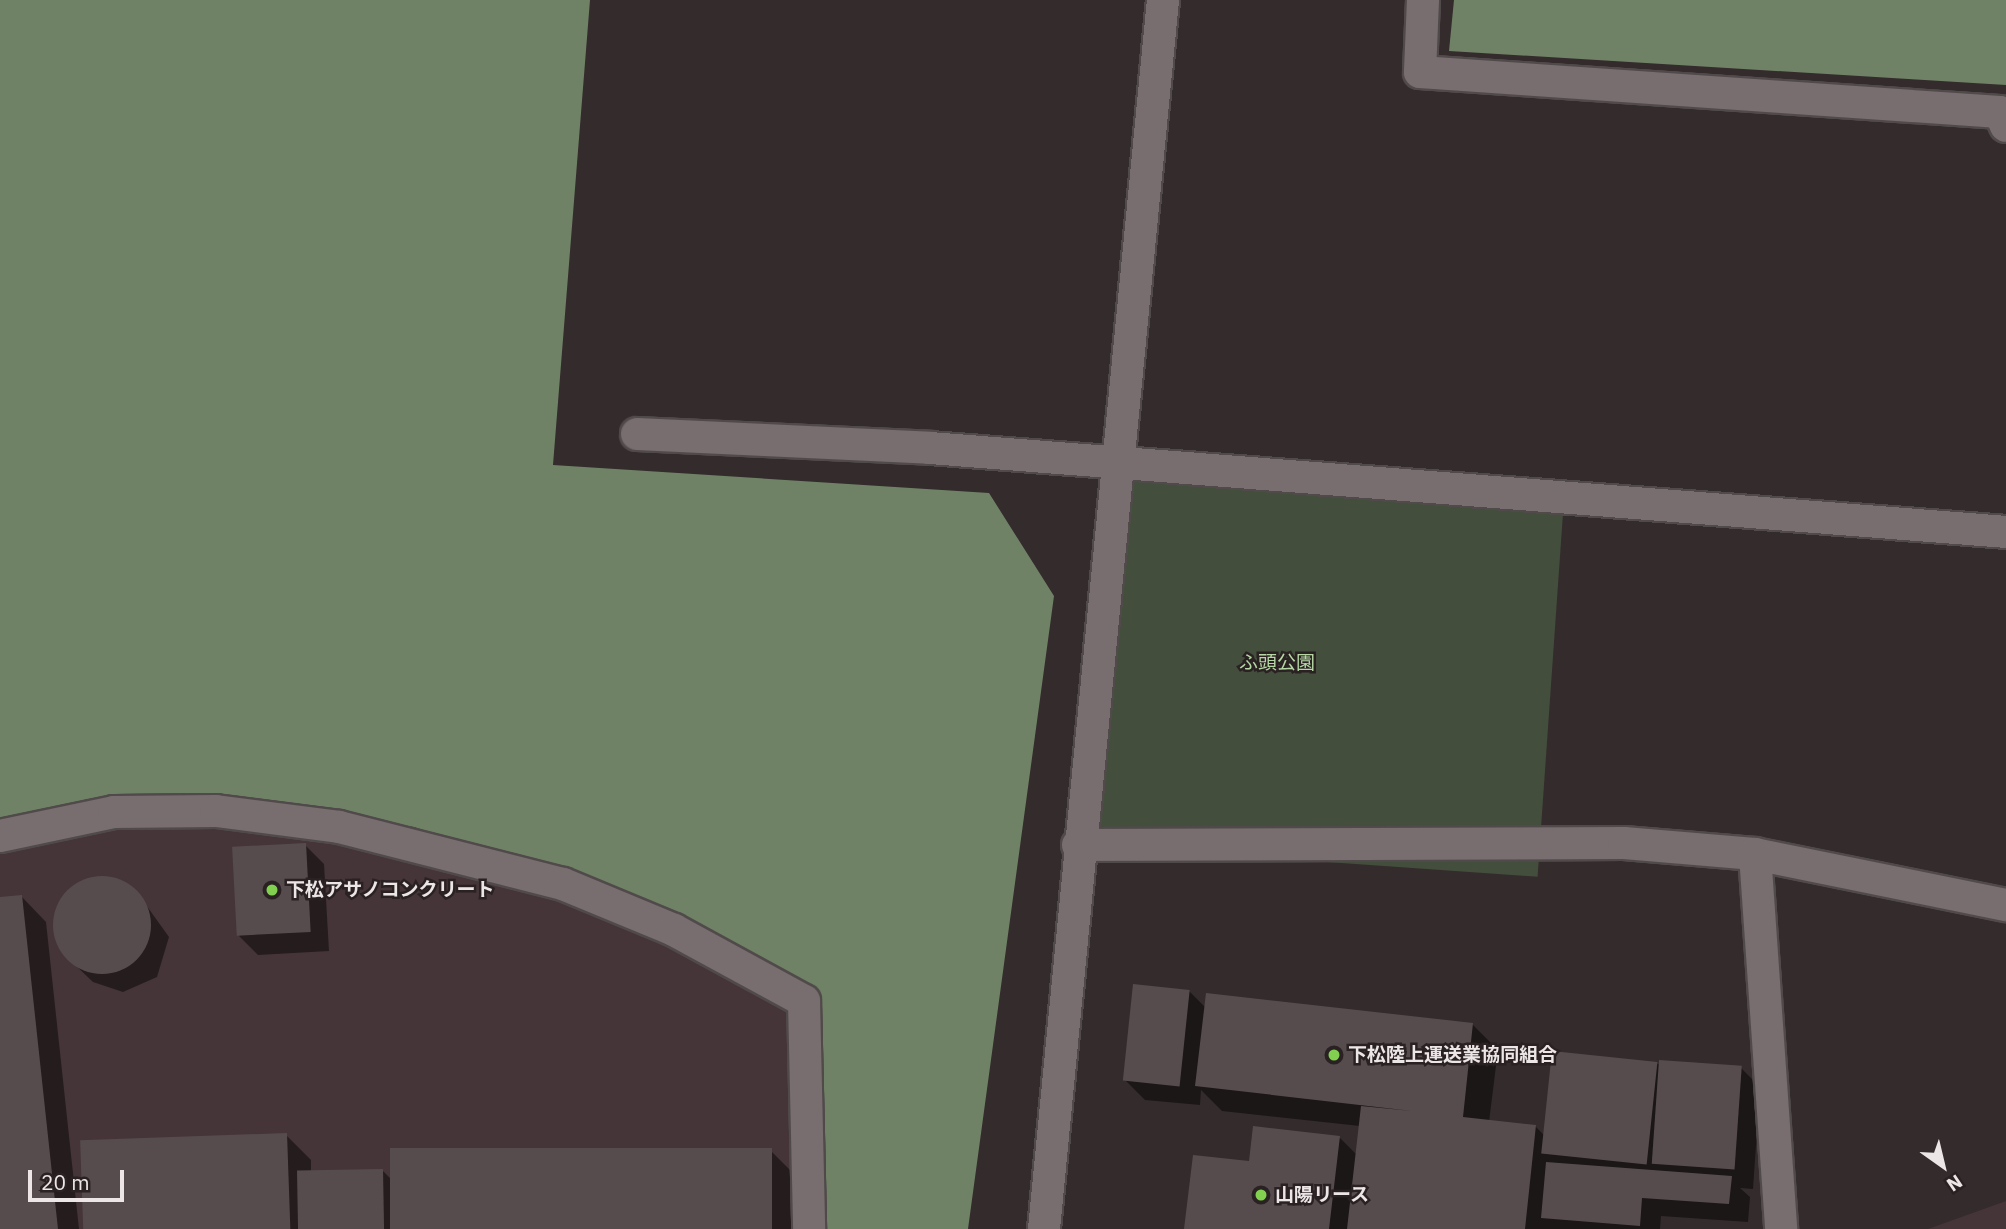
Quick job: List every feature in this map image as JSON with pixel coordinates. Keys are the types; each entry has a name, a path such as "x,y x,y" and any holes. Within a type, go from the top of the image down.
{"street":[{"path":"1044,1229 1078,845 1163,0"},
{"path":"1423,0 1420,72 2000,112 2006,127"},
{"path":"637,434 930,449 1117,466 2006,532"},
{"path":"0,836 114,811 216,811 339,827 563,884 674,930 804,1001 809,1229"},
{"path":"1078,845 1623,843 1755,854 2006,905"},
{"path":"1755,854 1781,1229"}],"shaded area":[{"path":"0,0 590,0 553,465 989,493 1054,596 968,1229 819,1229 817,991 691,921 414,827 215,794 88,799 0,824"},
{"path":"1454,0 2006,0 2006,85 1449,51"},
{"path":"216,811 563,884 804,1001 809,1229 0,1229 0,836"},
{"path":"2006,1201 2006,1229 1928,1229"}],"green space":[{"name":"ふ頭公園","path":"1111,469 1564,501 1538,877 1085,845"}],"building":[{"name":"下松アサノコンクリート","path":"306,843 311,932 237,936 232,847"},
{"path":"102,876 121,880 137,890 147,906 151,925 147,944 137,960 121,970 102,974 83,970 67,960 57,944 53,925 57,906 67,890 83,880"},
{"path":"22,895 58,1229 0,1229 0,897"},
{"path":"1133,984 1190,990 1180,1086 1123,1080"},
{"path":"1206,993 1473,1023 1463,1117 1536,1125 1525,1229 1347,1229 1361,1106 1412,1111 1195,1086"},
{"path":"1552,1051 1657,1062 1647,1165 1541,1153"},
{"path":"1659,1060 1742,1066 1735,1170 1652,1164"},
{"name":"山陽リース","path":"1253,1126 1340,1136 1329,1229 1184,1229 1193,1155 1249,1161"},
{"path":"287,1133 290,1229 83,1229 80,1140"},
{"path":"390,1148 772,1148 772,1229 390,1229"},
{"path":"1546,1162 1732,1176 1729,1204 1642,1198 1640,1226 1541,1218"},
{"path":"383,1169 384,1229 298,1229 297,1171"}],"place":[{"name":"下松アサノコンクリート","path":"272,890"},
{"name":"下松陸上運送業協同組合","path":"1334,1055"},
{"name":"山陽リース","path":"1261,1195"}]}
